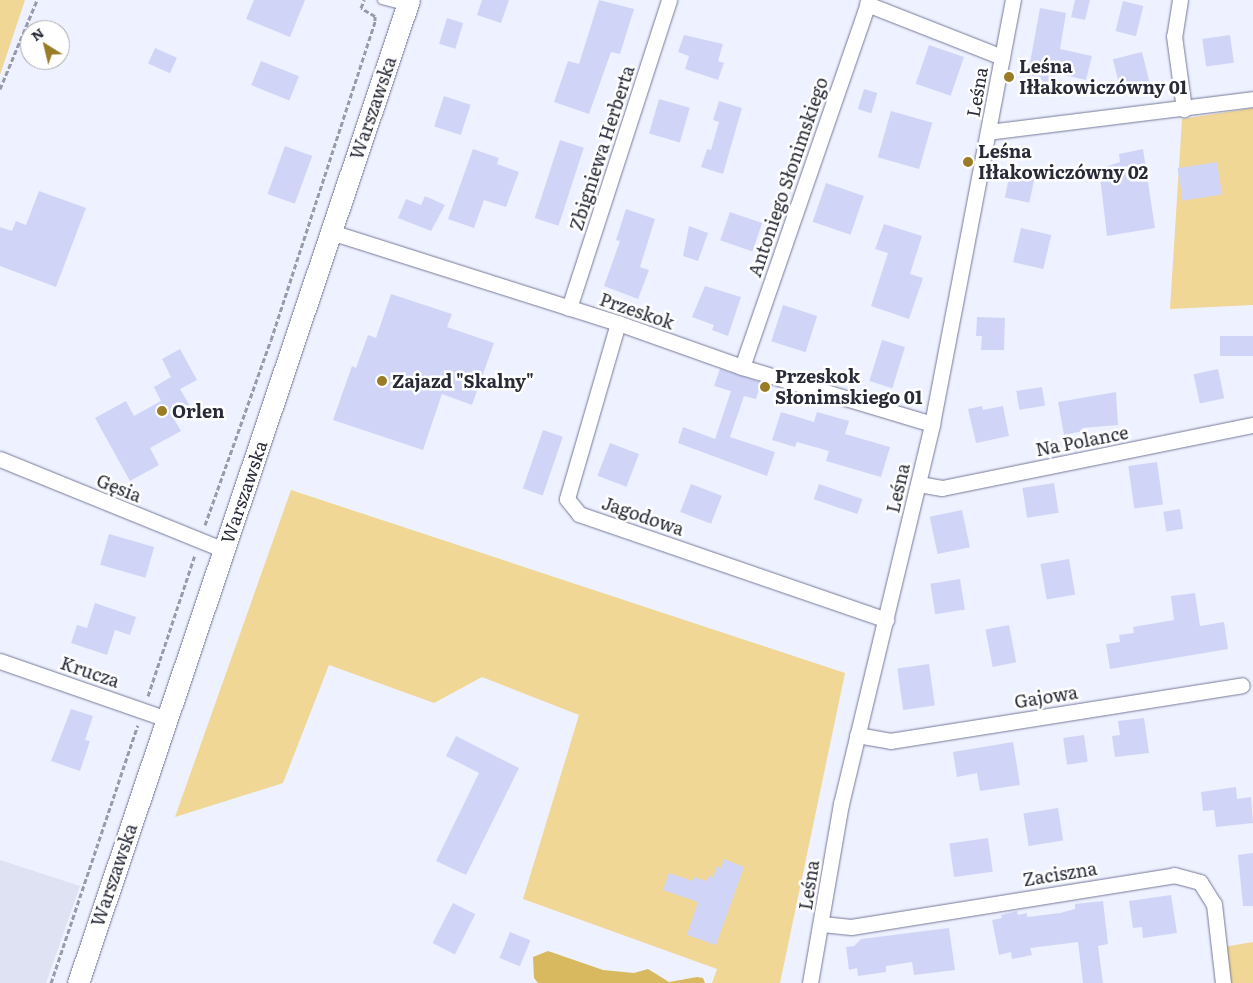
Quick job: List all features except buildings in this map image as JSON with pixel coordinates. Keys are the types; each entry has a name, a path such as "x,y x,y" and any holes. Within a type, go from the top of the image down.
{"street":[{"name":"Zbigniewa Herberta","path":"569,308 670,0"},
{"name":"Leśna","path":"810,983 822,924 841,804 932,424 1013,0"},
{"path":"1180,0 1174,36 1184,110"},
{"path":"868,2 1002,57"},
{"name":"Antoniego Słonimskiego","path":"742,367 868,2"},
{"name":"Warszawska","path":"78,983 408,4"},
{"path":"988,132 1184,110 1253,99"},
{"name":"Przeskok","path":"331,232 618,323 742,367 932,424"},
{"name":"Jagodowa","path":"618,323 567,499 579,514 886,620"},
{"name":"Na Polance","path":"919,484 942,488 1253,426"},
{"name":"Gęsia","path":"0,459 224,550"},
{"name":"Krucza","path":"0,661 167,719"},
{"name":"Gajowa","path":"857,735 890,741 1242,685"},
{"name":"Zaciszna","path":"822,924 852,928 1174,875 1200,882 1214,904 1223,983"}],"lane":[{"path":"382,0 408,4"}],"path":[{"path":"0,89 36,0"},
{"path":"205,526 270,340 375,21 375,16 361,8 364,0"},
{"path":"51,983 195,555"}],"shaded area":[{"path":"0,0 25,0 0,75"},
{"path":"1253,108 1253,305 1170,309 1182,119"},
{"path":"291,490 845,673 780,983 712,983 717,969 523,899 579,715 482,677 434,703 329,665 283,783 175,817"},
{"path":"0,860 80,886 46,983 0,983"},
{"path":"1253,942 1253,983 1228,983 1223,947"},
{"path":"548,951 603,970 634,973 648,969 669,982 697,977 703,978 705,983 538,983 534,978 533,957"}],"place":[{"name":"Leśna Iłłakowiczówny 01","path":"1009,77"},
{"name":"Leśna Iłłakowiczówny 02","path":"968,162"},
{"name":"Zajazd \"Skalny\"","path":"382,381"},
{"name":"Przeskok Słonimskiego 01","path":"765,387"},
{"name":"Orlen","path":"162,411"}]}
